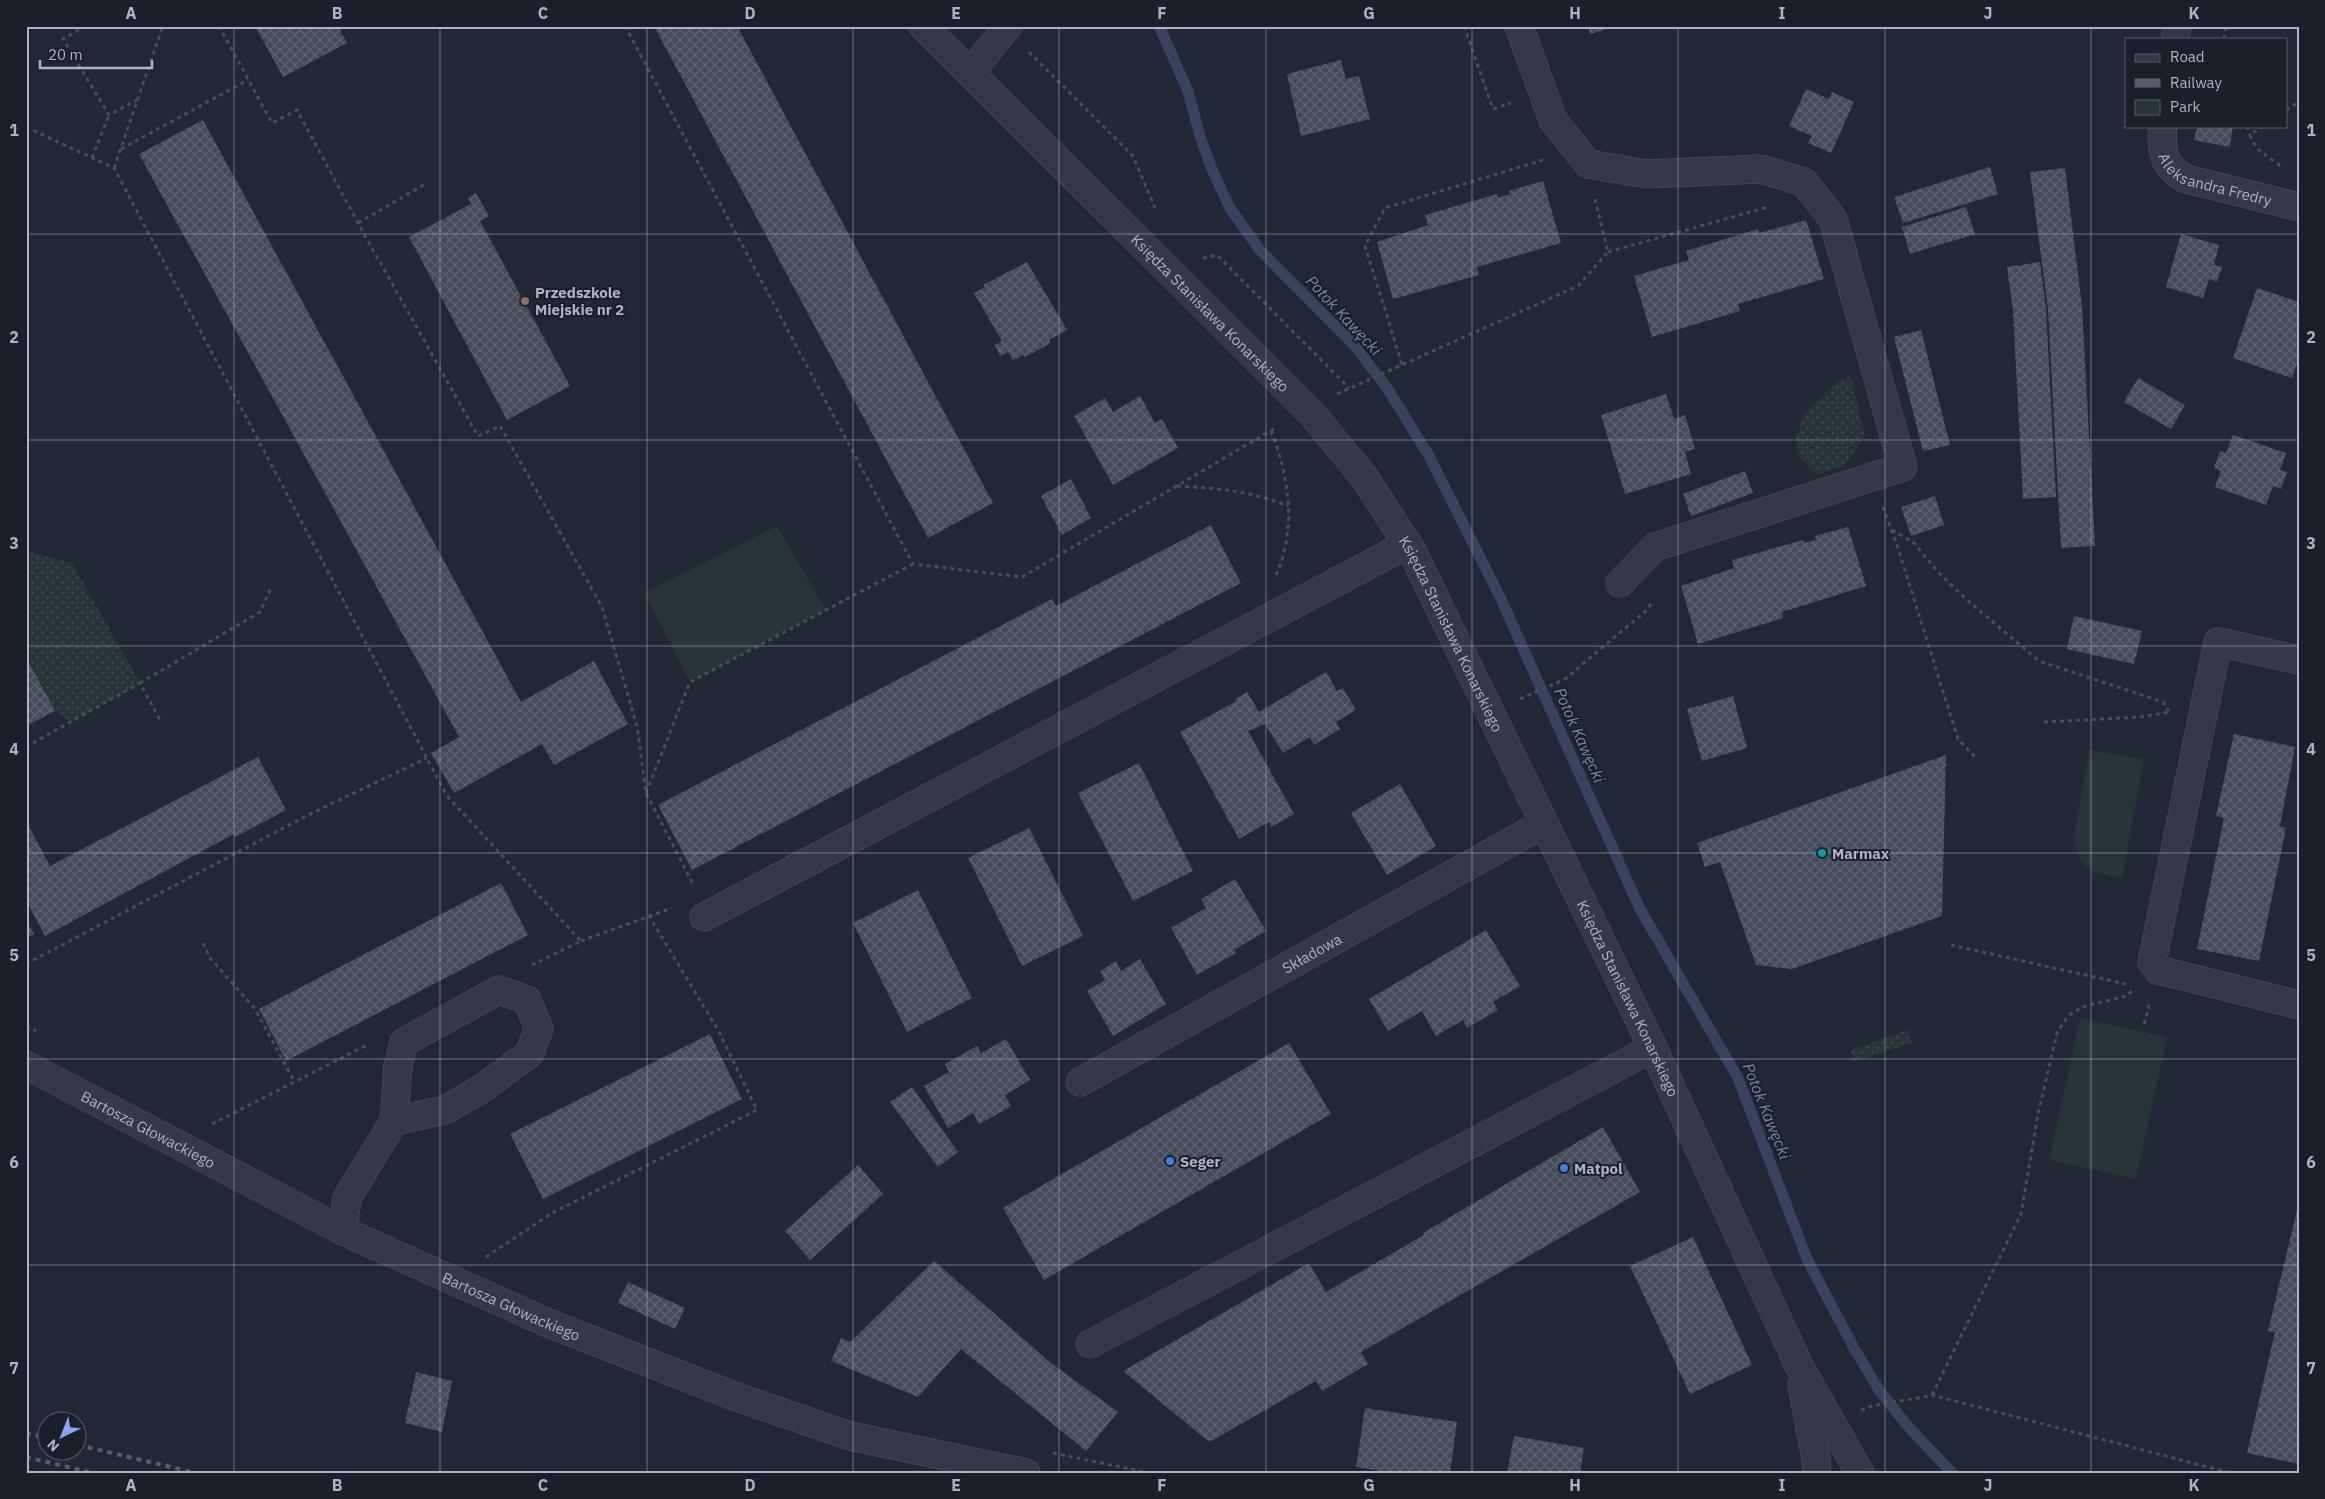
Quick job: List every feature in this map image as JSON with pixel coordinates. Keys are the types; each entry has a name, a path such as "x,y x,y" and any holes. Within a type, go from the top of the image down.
{"street":[{"name":"Księdza Stanisława Konarskiego","path":"923,26 1312,414 1364,477 1408,544 1653,1048 1799,1366 1860,1473"},
{"path":"970,72 1008,26"},
{"path":"1520,26 1553,120 1588,164 1646,174 1761,169 1804,182 1833,218 1903,467 1655,547 1620,582"},
{"name":"Aleksandra Fredry","path":"2163,128 2164,156 2168,166 2177,174 2186,179 2299,206"},
{"path":"704,918 1408,544"},
{"path":"2299,660 2218,642 2152,962 2158,970 2299,1005"},
{"name":"Składowa","path":"1080,1082 1543,824"},
{"path":"343,1231 347,1198 394,1121 398,1066 404,1042 499,990 527,1000 539,1030 528,1054 483,1088 445,1110 394,1121"},
{"path":"1090,1344 1653,1048"},
{"name":"Bartosza Głowackiego","path":"26,1065 343,1231 548,1323 734,1396 850,1436 1026,1473"},
{"name":"Księdza Stanisława Konarskiego","path":"1799,1366 1817,1473"}],"path":[{"path":"86,26 64,39 110,115"},
{"path":"114,168 164,26"},
{"path":"219,26 272,123 297,110 478,436 500,426 602,607 637,726 646,793 699,896 704,918"},
{"path":"624,26 913,564"},
{"path":"1464,26 1493,109 1512,103"},
{"path":"1025,48 1133,156 1158,213"},
{"path":"121,149 248,80"},
{"path":"92,158 110,115 137,99"},
{"path":"2288,109 2299,102"},
{"path":"26,126 114,168 448,796 581,941 527,967"},
{"path":"2247,128 2257,149 2285,168"},
{"path":"2250,135 2260,128"},
{"path":"1540,152 1543,160 1549,167"},
{"path":"1402,364 1365,246 1385,208 1543,160"},
{"path":"358,222 428,184"},
{"path":"1362,382 1578,286 1608,252 1814,194"},
{"path":"1588,195 1595,197 1608,252"},
{"path":"1201,259 1217,255 1349,388"},
{"path":"646,793 690,682 913,564 1022,577 1282,423"},
{"path":"1871,477 1892,530 1958,738 1976,758"},
{"path":"1176,486 1239,490 1288,506"},
{"path":"1892,530 1914,543 1938,572 1967,600 2039,662 2163,702 2170,712"},
{"path":"26,747 140,683 260,612 271,588"},
{"path":"1518,700 1566,679"},
{"path":"140,683 161,722"},
{"path":"2044,722 2140,717 2170,712 2202,720"},
{"path":"26,964 312,814 427,758"},
{"path":"492,1262 484,1258 552,1213 757,1110 718,1030 649,916"},
{"path":"203,943 210,958 256,1009 294,1081"},
{"path":"1951,945 2131,985"},
{"path":"1932,1395 2021,1214 2038,1114 2057,1033 2068,1016 2082,1007 2126,996 2139,987"},
{"path":"26,1026 43,1035"},
{"path":"214,1131 207,1126 375,1042"},
{"path":"1871,1406 1932,1395 2231,1473"},
{"path":"1045,1451 1150,1473"}],"green space":[{"path":"1851,377 1865,436 1845,465 1816,475 1799,457 1796,439 1804,414 1840,379"},
{"path":"777,526 826,610 690,682 644,593"},
{"path":"26,551 72,563 140,683 71,722 55,711 26,657"},
{"path":"2089,750 2144,759 2122,878 2092,872 2081,861 2073,841"},
{"path":"2080,1018 2167,1037 2136,1179 2049,1160"},
{"path":"1908,1030 1912,1043 1852,1062 1852,1050"}],"building":[{"path":"255,26 338,26 347,43 283,77"},
{"path":"654,26 737,26 993,503 928,538"},
{"path":"1588,26 1613,26 1614,27 1590,34"},
{"path":"1341,60 1346,79 1359,76 1370,119 1301,136 1287,74"},
{"path":"1806,89 1829,99 1832,92 1854,102 1831,153 1808,143 1812,136 1789,126"},
{"path":"203,120 521,702 594,661 628,724 554,765 542,744 454,793 431,753 459,737 139,154"},
{"path":"2197,128 2233,128 2230,147 2194,140"},
{"path":"1990,167 1998,194 1903,223 1894,197"},
{"path":"2065,168 2082,306 2095,546 2061,548 2048,309 2030,172"},
{"path":"1543,181 1561,243 1477,267 1479,275 1393,299 1377,242 1428,225 1425,215 1497,194 1498,198 1510,194 1509,191"},
{"path":"476,193 489,216 480,221 570,386 507,420 409,237 471,204 468,198"},
{"path":"1966,207 1975,234 1910,254 1902,227"},
{"path":"1806,220 1824,279 1738,304 1740,311 1652,337 1634,276 1689,260 1686,251 1758,229 1759,233"},
{"path":"2181,234 2219,245 2214,265 2222,267 2217,282 2209,279 2203,298 2166,287"},
{"path":"1027,262 1067,330 1049,340 1051,343 1025,357 1024,355 1013,360 1008,352 1000,356 995,345 1002,341 974,293 985,287 983,285"},
{"path":"2040,262 2046,309 2056,497 2023,499 2013,310 2007,267"},
{"path":"2257,288 2299,302 2299,358 2292,378 2233,358"},
{"path":"1921,330 1950,445 1923,451 1894,337"},
{"path":"2138,378 2185,405 2171,429 2124,402"},
{"path":"1666,394 1674,419 1685,415 1695,449 1685,452 1691,474 1625,494 1601,415"},
{"path":"1140,396 1155,423 1162,419 1178,448 1113,485 1074,416 1105,398 1113,412"},
{"path":"2233,435 2286,453 2280,470 2287,472 2281,489 2273,486 2266,505 2215,487 2221,471 2214,468 2220,451 2226,453"},
{"path":"1745,471 1753,493 1691,516 1683,494"},
{"path":"1071,479 1091,518 1062,535 1041,496"},
{"path":"1935,496 1944,525 1911,536 1901,507"},
{"path":"1211,525 1241,583 692,870 658,805 1052,599 1056,606"},
{"path":"1848,527 1866,586 1782,612 1783,618 1698,644 1681,586 1734,568 1732,560 1803,540 1804,543 1816,540 1815,536"},
{"path":"2074,616 2142,631 2134,664 2067,649"},
{"path":"26,657 55,711 26,726"},
{"path":"1326,672 1337,691 1343,688 1356,710 1336,722 1340,729 1314,745 1310,737 1283,753 1265,724 1248,731 1294,814 1271,827 1269,822 1239,839 1180,732 1235,702 1237,698 1247,692 1259,712"},
{"path":"1733,696 1747,748 1702,761 1687,709"},
{"path":"2234,734 2295,747 2280,826 2286,828 2259,961 2197,949 2224,818 2216,816"},
{"name":"Marmax","path":"1946,755 1942,916 1792,969 1756,965 1720,862 1705,867 1697,843"},
{"path":"258,757 286,810 235,837 234,834 45,936 26,900 26,821 50,866"},
{"path":"1139,763 1193,871 1133,901 1078,793"},
{"path":"1400,784 1436,846 1387,875 1351,813"},
{"path":"1029,828 1083,936 1022,966 968,858"},
{"path":"1235,879 1266,931 1234,950 1236,953 1197,975 1171,928 1206,908 1201,899"},
{"path":"501,883 528,935 286,1061 259,1009"},
{"path":"918,890 972,998 907,1032 853,923"},
{"path":"26,920 34,934 26,939"},
{"path":"1486,930 1520,986 1493,1002 1498,1010 1467,1028 1463,1020 1436,1036 1422,1011 1388,1031 1369,999"},
{"path":"1140,959 1166,1004 1113,1036 1087,991 1105,980 1100,971 1116,961 1121,971"},
{"path":"710,1034 742,1099 543,1199 510,1134"},
{"path":"1006,1039 1030,1080 1005,1095 1011,1106 996,1115 979,1124 973,1113 948,1128 924,1086 949,1072 945,1064 977,1046 981,1053"},
{"path":"1289,1043 1331,1114 1044,1280 1003,1208"},
{"path":"912,1087 958,1152 938,1167 890,1102"},
{"path":"1603,1127 1640,1192 1361,1352 1368,1364 1322,1391 1316,1381 1213,1440 1208,1441 1123,1371 1309,1263 1326,1292"},
{"path":"858,1165 883,1194 810,1260 785,1231"},
{"path":"2297,1210 2299,1210 2299,1464 2247,1453 2275,1332 2268,1331"},
{"path":"1693,1237 1752,1365 1690,1394 1630,1266"},
{"path":"934,1261 1051,1363 1118,1412 1086,1451 961,1349 918,1397 831,1361 841,1338 850,1342"},
{"path":"628,1282 685,1308 675,1329 618,1303"},
{"path":"416,1372 452,1381 442,1432 405,1423"},
{"path":"1365,1408 1457,1422 1450,1473 1394,1473 1356,1467"},
{"path":"1514,1436 1584,1448 1580,1473 1507,1473"}],"waterway":[{"name":"Potok Kawęcki","path":"1159,26 1188,91 1200,136 1211,167 1230,208 1259,249 1354,345 1387,388 1428,454 1501,599 1640,909 1738,1078 1807,1259 1854,1348 1879,1390 1906,1424 1952,1473"}],"railway":[{"path":"26,1433 38,1436"},
{"path":"88,1447 196,1473"},
{"path":"26,1457 93,1473"}],"place":[{"name":"Przedszkole Miejskie nr 2","path":"525,301"},
{"name":"Marmax","path":"1822,853"},
{"name":"Seger","path":"1170,1161"},
{"name":"Matpol","path":"1564,1168"}]}
